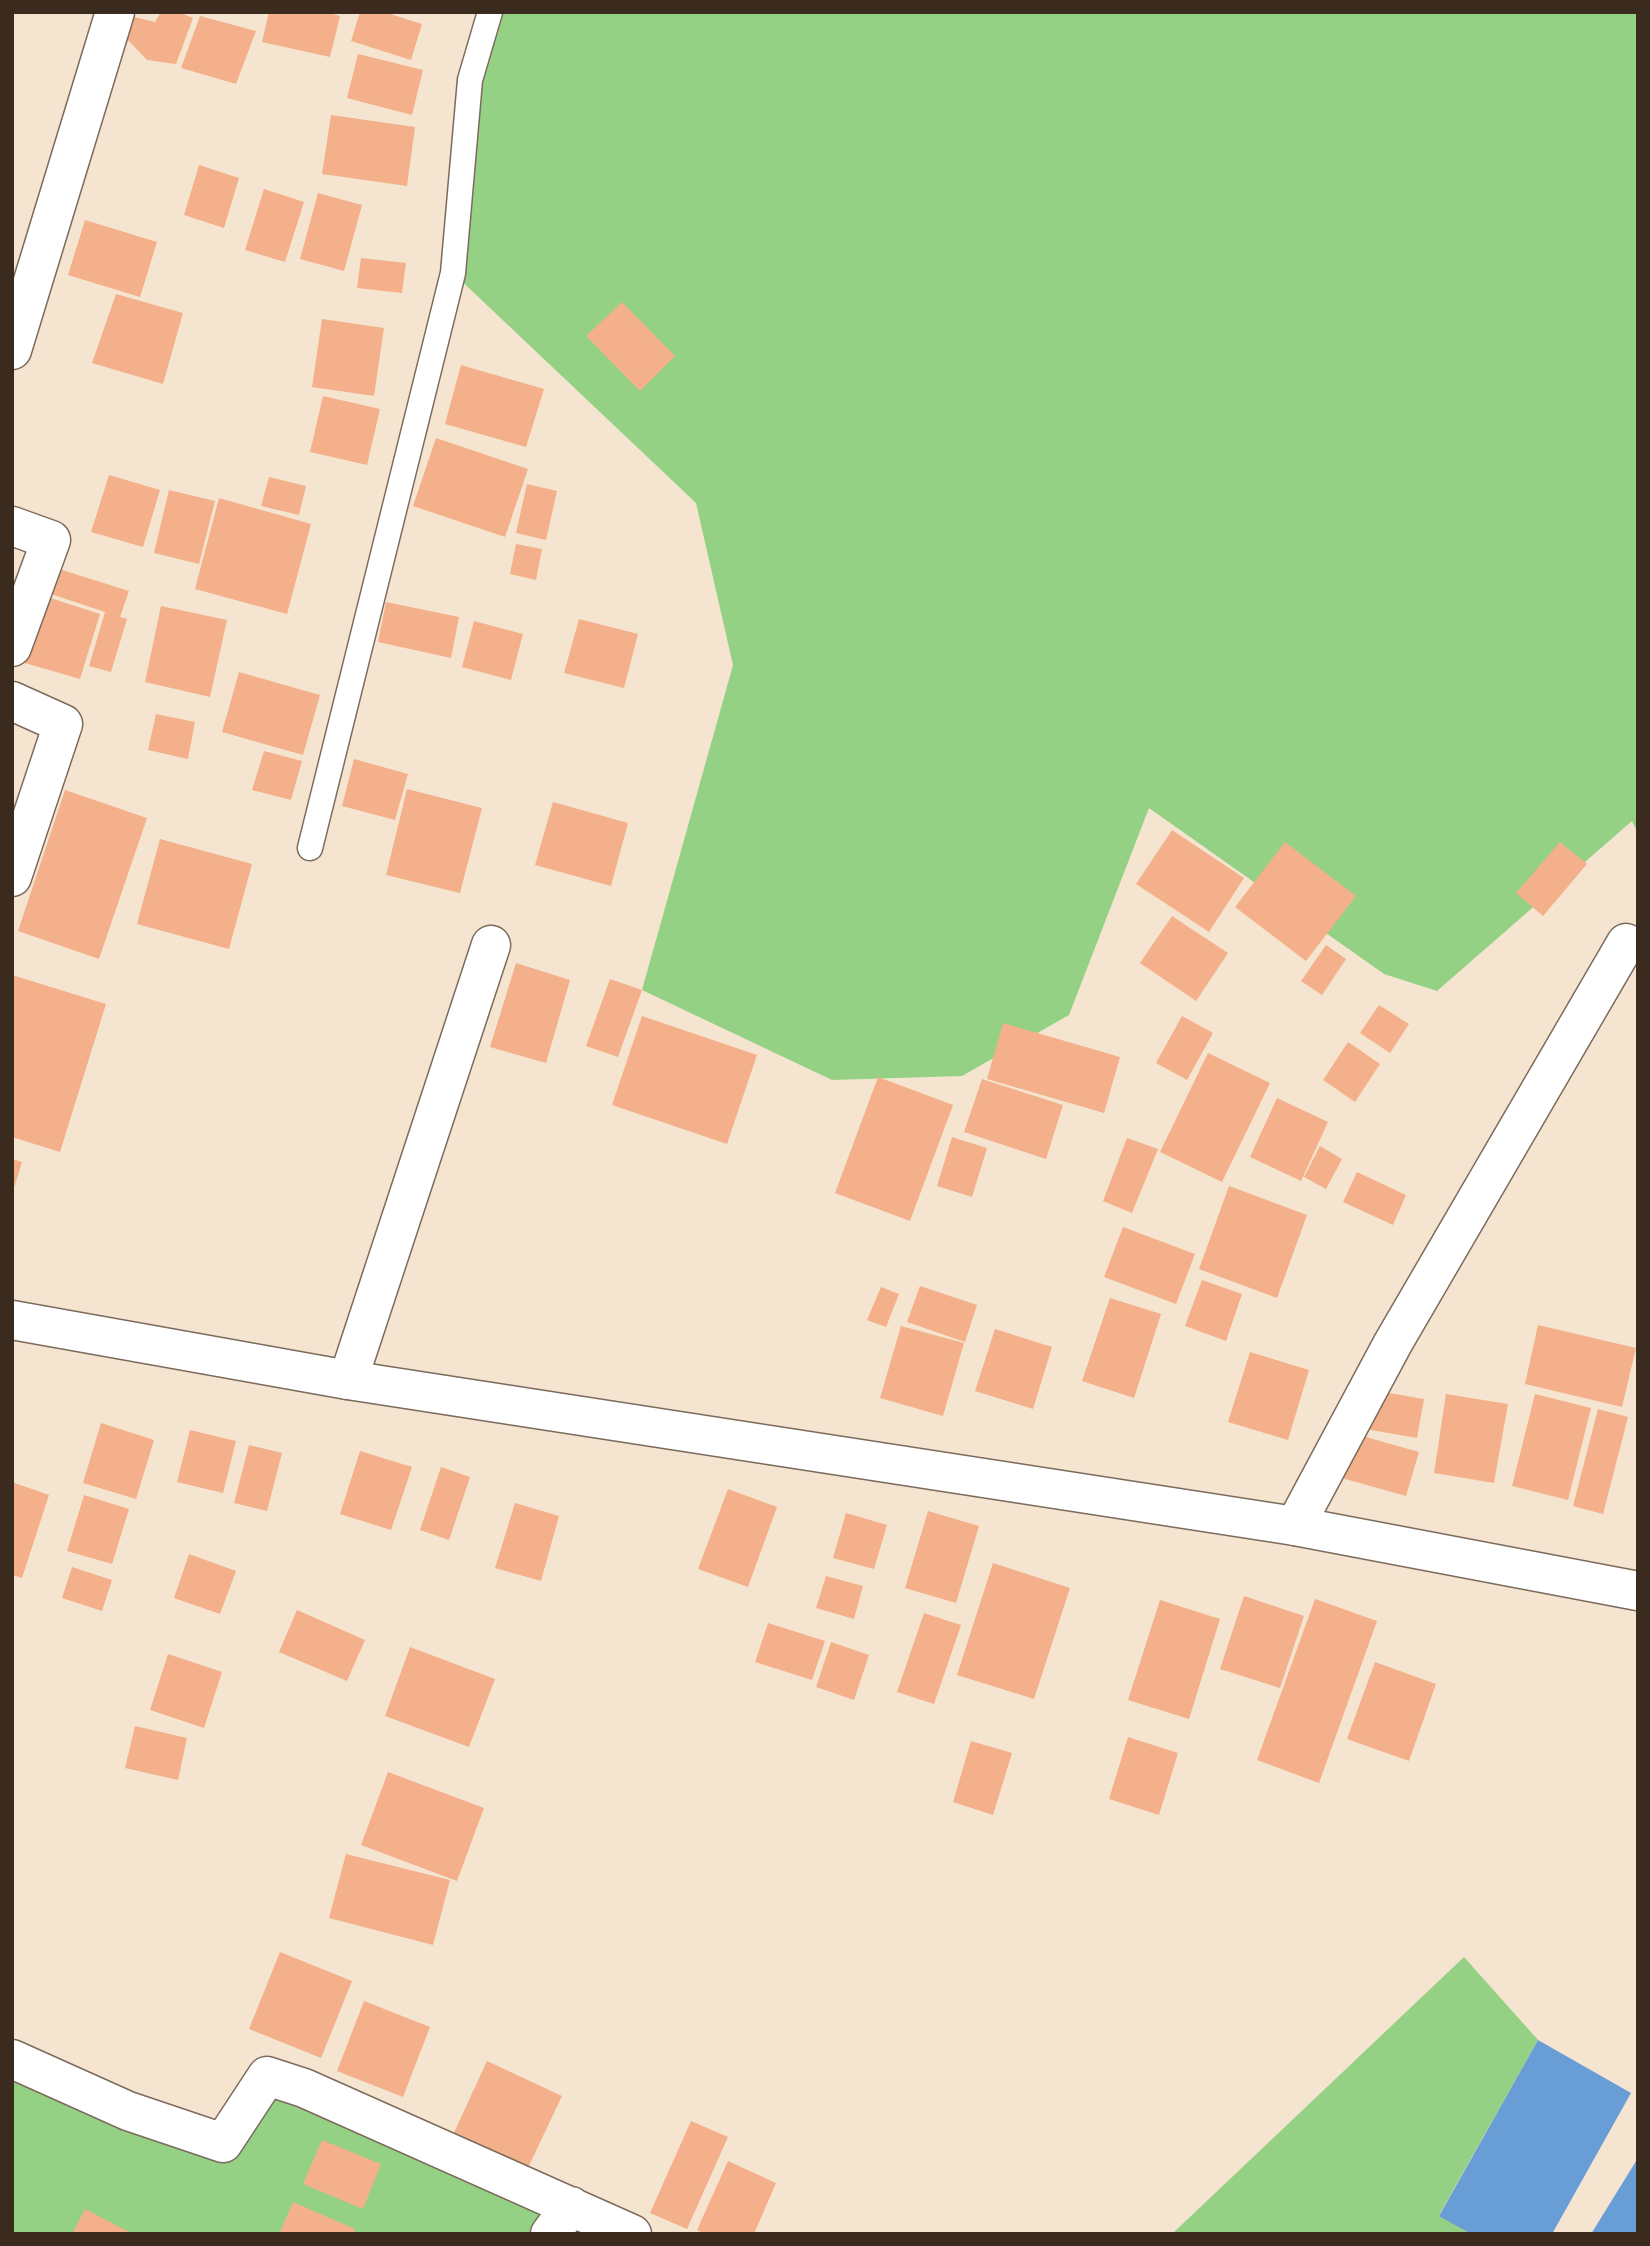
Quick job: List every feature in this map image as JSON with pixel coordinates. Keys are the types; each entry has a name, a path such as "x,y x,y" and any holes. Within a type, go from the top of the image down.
{"street":[{"path":"12,350 115,12"},
{"path":"12,526 51,540 12,647"},
{"path":"12,701 63,724 12,877"},
{"path":"1295,1526 1392,1343 1626,943"},
{"path":"348,1380 491,945"},
{"path":"12,1320 348,1380 1295,1526 1638,1591"},
{"path":"12,2059 128,2111 223,2143 267,2076 304,2088 561,2220 632,2234"}],"lane":[{"path":"310,848 453,272 470,80 490,12"}],"green space":[{"path":"490,12 1638,12 1638,833 1632,821 1437,991 1384,974 1149,808 1069,1015 962,1076 832,1080 642,990 733,665 696,503 453,273"},
{"path":"1464,1957 1538,2040 1439,2215 1471,2234 1172,2234"},
{"path":"12,2053 223,2143 267,2076 630,2234 12,2234"}],"water":[{"path":"1538,2040 1631,2093 1552,2234 1471,2234 1439,2216"},
{"path":"1638,2158 1638,2234 1591,2234"}],"building":[{"path":"161,12 179,12 193,18 176,64 147,60 123,35 130,16 155,22"},
{"path":"269,12 326,12 340,16 330,57 262,42"},
{"path":"360,12 384,12 422,24 411,60 351,41"},
{"path":"200,16 256,31 236,84 181,68"},
{"path":"358,54 423,70 412,115 347,98"},
{"path":"331,115 415,127 407,186 322,174"},
{"path":"199,165 239,178 224,228 184,215"},
{"path":"264,189 304,202 285,262 245,250"},
{"path":"318,193 362,205 344,271 300,259"},
{"path":"85,220 157,242 140,297 68,275"},
{"path":"361,258 406,263 402,293 357,288"},
{"path":"116,294 183,313 163,384 92,363"},
{"path":"622,302 675,356 640,391 586,336"},
{"path":"322,319 384,328 374,396 312,387"},
{"path":"461,365 544,389 526,447 445,424"},
{"path":"323,396 380,409 367,465 310,452"},
{"path":"436,438 528,469 505,537 413,506"},
{"path":"109,475 160,490 143,547 91,532"},
{"path":"269,477 306,486 299,515 261,506"},
{"path":"527,484 557,491 546,540 516,533"},
{"path":"169,490 215,501 199,564 154,553"},
{"path":"219,498 311,524 287,614 195,589"},
{"path":"516,544 542,549 536,580 510,574"},
{"path":"56,568 129,591 120,617 127,619 111,672 89,666 105,612 48,593"},
{"path":"38,594 100,614 80,679 18,661"},
{"path":"386,602 459,617 451,658 378,642"},
{"path":"161,606 227,620 210,697 145,682"},
{"path":"579,619 638,634 624,688 564,673"},
{"path":"474,621 523,634 511,680 462,667"},
{"path":"239,672 320,695 303,755 222,732"},
{"path":"156,714 195,722 188,759 148,750"},
{"path":"264,751 302,761 291,800 252,790"},
{"path":"354,759 408,774 395,820 342,806"},
{"path":"407,789 482,808 460,893 386,875"},
{"path":"65,790 147,818 99,959 18,931"},
{"path":"553,802 628,823 611,886 535,865"},
{"path":"1172,830 1244,878 1209,932 1136,884"},
{"path":"160,839 252,864 229,949 137,924"},
{"path":"1285,842 1356,896 1306,961 1235,907"},
{"path":"1560,842 1587,864 1543,916 1516,893"},
{"path":"1172,916 1228,953 1196,1001 1140,963"},
{"path":"1326,945 1346,959 1322,995 1301,981"},
{"path":"516,963 570,980 546,1063 490,1047"},
{"path":"12,975 106,1004 60,1152 12,1137"},
{"path":"610,979 642,990 618,1057 586,1046"},
{"path":"1379,1005 1409,1024 1390,1053 1360,1033"},
{"path":"642,1016 757,1055 727,1144 612,1105"},
{"path":"1182,1016 1213,1033 1187,1080 1156,1063"},
{"path":"1003,1023 1120,1057 1104,1113 987,1079"},
{"path":"1348,1042 1380,1064 1355,1102 1323,1080"},
{"path":"1208,1053 1270,1083 1222,1182 1160,1152"},
{"path":"878,1077 953,1105 910,1221 835,1193"},
{"path":"982,1079 1063,1105 1046,1159 964,1132"},
{"path":"1277,1098 1328,1122 1301,1181 1250,1157"},
{"path":"952,1137 987,1148 972,1197 937,1186"},
{"path":"1127,1138 1158,1149 1132,1213 1103,1201"},
{"path":"1320,1146 1342,1159 1326,1189 1304,1177"},
{"path":"12,1159 22,1162 13,1191 12,1190"},
{"path":"1357,1172 1406,1195 1393,1225 1343,1202"},
{"path":"1229,1186 1307,1215 1277,1298 1199,1269"},
{"path":"1123,1227 1195,1254 1176,1304 1104,1277"},
{"path":"1202,1280 1242,1294 1226,1341 1185,1326"},
{"path":"920,1286 977,1305 965,1342 907,1322"},
{"path":"881,1287 899,1294 886,1327 867,1320"},
{"path":"1110,1298 1161,1314 1134,1398 1082,1381"},
{"path":"1538,1325 1636,1348 1622,1407 1525,1384"},
{"path":"901,1326 964,1343 943,1416 880,1398"},
{"path":"995,1329 1052,1347 1033,1409 975,1391"},
{"path":"1250,1352 1309,1370 1288,1440 1228,1422"},
{"path":"1372,1390 1424,1399 1417,1438 1365,1429"},
{"path":"1446,1394 1508,1404 1494,1483 1434,1473"},
{"path":"1535,1394 1591,1408 1568,1500 1512,1486"},
{"path":"1598,1409 1628,1417 1603,1514 1573,1506"},
{"path":"101,1423 154,1440 136,1499 83,1483"},
{"path":"190,1430 236,1441 223,1493 177,1482"},
{"path":"1355,1434 1419,1452 1406,1496 1342,1478"},
{"path":"249,1445 282,1453 267,1511 234,1503"},
{"path":"360,1451 412,1467 391,1530 340,1514"},
{"path":"441,1467 470,1477 449,1540 420,1530"},
{"path":"12,1482 49,1495 22,1578 12,1575"},
{"path":"728,1489 777,1507 748,1587 698,1569"},
{"path":"84,1495 129,1509 112,1564 67,1551"},
{"path":"515,1503 559,1516 541,1581 495,1568"},
{"path":"928,1511 979,1526 956,1603 905,1588"},
{"path":"846,1513 887,1525 874,1569 833,1558"},
{"path":"189,1554 236,1571 220,1614 174,1598"},
{"path":"993,1563 1070,1588 1034,1699 957,1675"},
{"path":"72,1567 112,1580 102,1611 62,1598"},
{"path":"826,1576 863,1586 854,1619 816,1608"},
{"path":"1244,1596 1304,1616 1280,1688 1220,1669"},
{"path":"1315,1599 1377,1621 1319,1783 1257,1760"},
{"path":"1160,1600 1220,1619 1189,1719 1128,1700"},
{"path":"297,1610 365,1640 347,1681 279,1652"},
{"path":"924,1613 961,1625 934,1704 897,1692"},
{"path":"768,1623 825,1641 812,1680 755,1662"},
{"path":"831,1642 869,1655 854,1700 816,1687"},
{"path":"410,1647 495,1679 469,1747 385,1716"},
{"path":"168,1654 222,1672 204,1728 150,1710"},
{"path":"1375,1662 1436,1684 1409,1761 1347,1739"},
{"path":"135,1726 187,1738 178,1780 125,1768"},
{"path":"1128,1737 1178,1753 1159,1815 1109,1799"},
{"path":"971,1741 1012,1753 993,1815 953,1802"},
{"path":"388,1772 484,1808 457,1881 361,1845"},
{"path":"346,1854 450,1880 433,1945 329,1918"},
{"path":"280,1952 352,1981 321,2058 249,2029"},
{"path":"364,2001 430,2027 403,2097 337,2071"},
{"path":"487,2061 562,2096 526,2172 452,2137"},
{"path":"691,2121 728,2137 687,2229 650,2213"},
{"path":"322,2140 381,2164 363,2209 303,2184"},
{"path":"728,2161 776,2183 754,2234 705,2234 697,2230"},
{"path":"293,2202 355,2229 353,2234 279,2234"},
{"path":"85,2209 133,2234 72,2234"}]}
